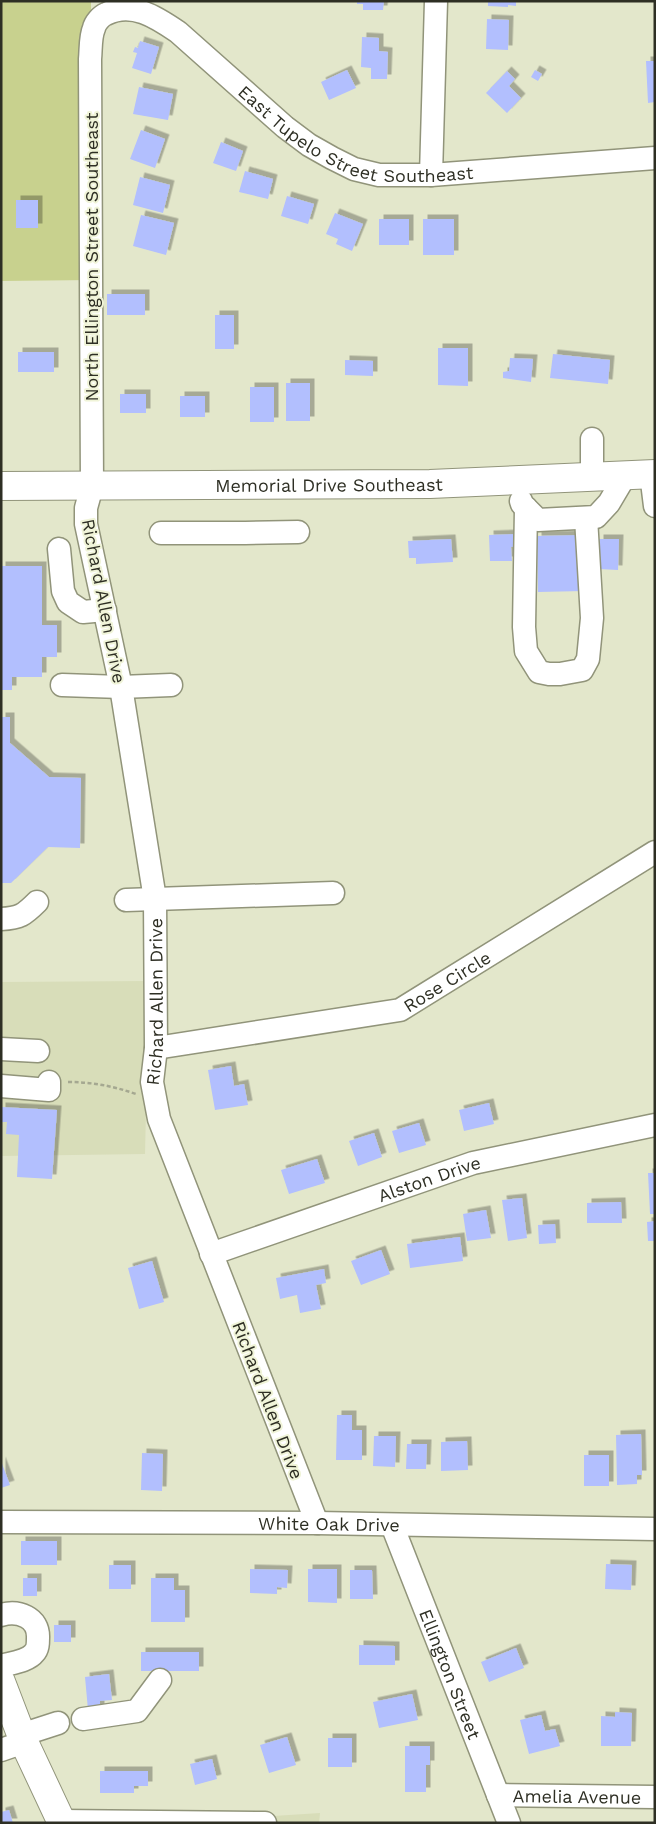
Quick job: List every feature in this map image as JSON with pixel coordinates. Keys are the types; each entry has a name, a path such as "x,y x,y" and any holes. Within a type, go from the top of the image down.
{"main road":[{"name":"Memorial Drive Southeast","path":"1,486 430,484 644,475"},
{"path":"1,1682 16,1742 61,1822"}],"street":[{"path":"431,175 436,1"},
{"name":"East Tupelo Street Southeast","path":"94,27 103,16 115,9 130,8 160,20 178,32 285,127 309,145 354,169 379,174 431,175 655,158"},
{"name":"North Ellington Street Southeast","path":"92,486 90,59 94,27"},
{"path":"592,439 592,477"},
{"path":"515,480 522,504 538,520 596,517 609,503 644,475 655,506"},
{"name":"Richard Allen Drive","path":"92,486 86,508 86,524 121,687 155,899 156,1048 152,1082 159,1119 317,1523"},
{"path":"526,508 524,627 526,651 539,672 549,674 582,670 588,659 592,618 586,518"},
{"path":"161,533 298,532"},
{"path":"90,540 53,543 63,591 68,602 84,612 105,610"},
{"path":"62,685 121,687 171,685"},
{"name":"Rose Circle","path":"156,1048 400,1010 655,852"},
{"path":"126,900 333,893"},
{"path":"1,919 24,915 37,902"},
{"path":"1,1049 38,1051"},
{"path":"1,1086 48,1090 49,1082"},
{"name":"Alston Drive","path":"211,1254 472,1163 655,1126"},
{"name":"White Oak Drive","path":"1,1522 317,1523 655,1529"},
{"name":"Ellington Street","path":"392,1525 509,1823"},
{"path":"1,1615 17,1613 27,1616 34,1622 38,1633 38,1646 34,1654 22,1660 1,1666"},
{"path":"83,1720 137,1711 160,1680"},
{"path":"16,1742 58,1723"},
{"name":"Amelia Avenue","path":"498,1795 655,1797"},
{"path":"61,1822 265,1823"}],"path":[{"path":"49,1082 89,1082 107,1085 142,1096 158,1109"}],"shaded area":[{"path":"149,981 145,1154 1,1156 1,982"},
{"path":"320,1813 319,1823 162,1823"}],"green space":[{"path":"1,1 91,1 92,280 1,281"}],"building":[{"path":"357,1 384,1 383,10 363,10 363,4 357,4"},
{"path":"488,1 516,1 516,6 488,6"},
{"path":"487,19 509,20 508,50 486,49"},
{"path":"362,37 379,38 379,51 388,52 387,79 371,79 371,68 361,67"},
{"path":"140,41 159,47 151,74 132,68 137,53 133,52 135,47 138,48"},
{"path":"646,61 655,61 655,102 648,103"},
{"path":"347,70 356,88 329,100 321,82"},
{"path":"535,70 542,74 538,81 531,77"},
{"path":"507,71 515,79 509,86 521,98 507,113 486,93"},
{"path":"139,87 173,94 168,120 133,114"},
{"path":"141,130 165,139 155,168 130,159"},
{"path":"221,142 243,151 236,171 213,163"},
{"path":"245,171 273,179 268,199 239,192"},
{"path":"140,177 170,185 163,213 133,205"},
{"path":"287,196 314,204 308,224 281,216"},
{"path":"16,200 38,200 38,228 16,228"},
{"path":"335,213 363,224 352,251 336,244 338,239 326,234"},
{"path":"141,215 174,223 166,255 133,246"},
{"path":"379,219 409,219 409,245 379,245"},
{"path":"423,219 454,219 454,255 423,255"},
{"path":"107,294 145,294 145,315 107,315"},
{"path":"215,315 234,315 234,349 215,349"},
{"path":"438,348 468,348 468,386 438,385"},
{"path":"18,352 54,352 54,372 18,372"},
{"path":"553,354 610,360 608,384 550,378"},
{"path":"510,358 533,359 531,382 503,378 503,372 509,371"},
{"path":"345,360 373,361 373,376 345,375"},
{"path":"286,383 310,383 310,421 286,421"},
{"path":"250,387 274,387 274,422 250,422"},
{"path":"120,394 146,394 146,413 120,413"},
{"path":"180,396 205,396 205,417 180,417"},
{"path":"516,534 516,546 511,547 512,561 490,561 489,535"},
{"path":"583,535 584,591 538,592 537,536"},
{"path":"451,539 453,562 416,564 416,558 409,558 408,541"},
{"path":"599,539 619,539 618,570 599,569"},
{"path":"1,566 42,566 42,625 57,625 57,657 42,657 42,677 12,677 12,690 1,690"},
{"path":"1,717 10,717 10,743 49,777 81,778 80,848 48,847 11,883 1,883"},
{"path":"231,1066 234,1086 244,1084 248,1105 215,1110 208,1070"},
{"path":"489,1103 494,1124 464,1131 459,1110"},
{"path":"1,1107 57,1110 52,1179 17,1177 19,1135 6,1134 7,1122 1,1122"},
{"path":"419,1123 426,1145 399,1153 392,1131"},
{"path":"374,1133 382,1157 358,1166 349,1141"},
{"path":"317,1159 325,1183 289,1194 281,1170"},
{"path":"648,1173 655,1173 655,1214 650,1214"},
{"path":"522,1198 527,1238 508,1241 502,1200"},
{"path":"621,1202 622,1223 587,1223 587,1203"},
{"path":"486,1210 491,1238 467,1241 463,1214"},
{"path":"655,1221 655,1241 648,1241 647,1222"},
{"path":"555,1224 556,1243 539,1244 538,1225"},
{"path":"460,1237 463,1261 410,1268 407,1244"},
{"path":"381,1250 390,1274 361,1285 351,1261"},
{"path":"152,1261 164,1302 139,1309 128,1268"},
{"path":"324,1269 326,1283 316,1285 321,1309 300,1313 297,1295 280,1299 276,1278"},
{"path":"337,1415 352,1415 352,1430 362,1430 362,1460 336,1460"},
{"path":"641,1434 642,1475 637,1475 637,1484 617,1485 616,1435"},
{"path":"374,1436 396,1436 395,1467 373,1466"},
{"path":"467,1441 468,1470 441,1471 441,1442"},
{"path":"407,1444 427,1444 426,1469 406,1469"},
{"path":"142,1453 163,1454 162,1491 141,1490"},
{"path":"584,1455 609,1455 609,1486 584,1486"},
{"path":"1,1461 10,1485 1,1488"},
{"path":"21,1541 57,1541 57,1565 21,1565"},
{"path":"606,1564 632,1565 631,1590 605,1589"},
{"path":"109,1565 131,1565 131,1589 109,1589"},
{"path":"250,1569 288,1570 287,1588 277,1587 277,1594 250,1593"},
{"path":"308,1569 337,1569 337,1603 308,1602"},
{"path":"350,1570 372,1570 373,1599 350,1599"},
{"path":"23,1578 37,1578 37,1596 23,1596"},
{"path":"151,1578 174,1578 174,1590 185,1590 185,1622 151,1622"},
{"path":"54,1625 71,1625 71,1642 54,1642"},
{"path":"359,1645 395,1646 395,1665 359,1665"},
{"path":"516,1648 524,1668 489,1682 481,1662"},
{"path":"141,1652 199,1652 199,1671 141,1671"},
{"path":"109,1674 112,1700 100,1701 100,1709 88,1710 85,1677"},
{"path":"412,1694 418,1720 379,1728 373,1702"},
{"path":"615,1712 632,1713 631,1746 601,1746 601,1716 615,1717"},
{"path":"541,1715 545,1731 555,1729 560,1746 529,1754 520,1720"},
{"path":"287,1737 296,1765 269,1773 260,1745"},
{"path":"328,1738 352,1738 352,1767 328,1767"},
{"path":"405,1746 430,1746 430,1765 426,1765 426,1792 405,1792"},
{"path":"212,1759 217,1779 195,1785 190,1764"},
{"path":"100,1771 148,1771 148,1786 134,1786 134,1793 100,1793"},
{"path":"9,1810 13,1823 1,1823 1,1812"}]}
